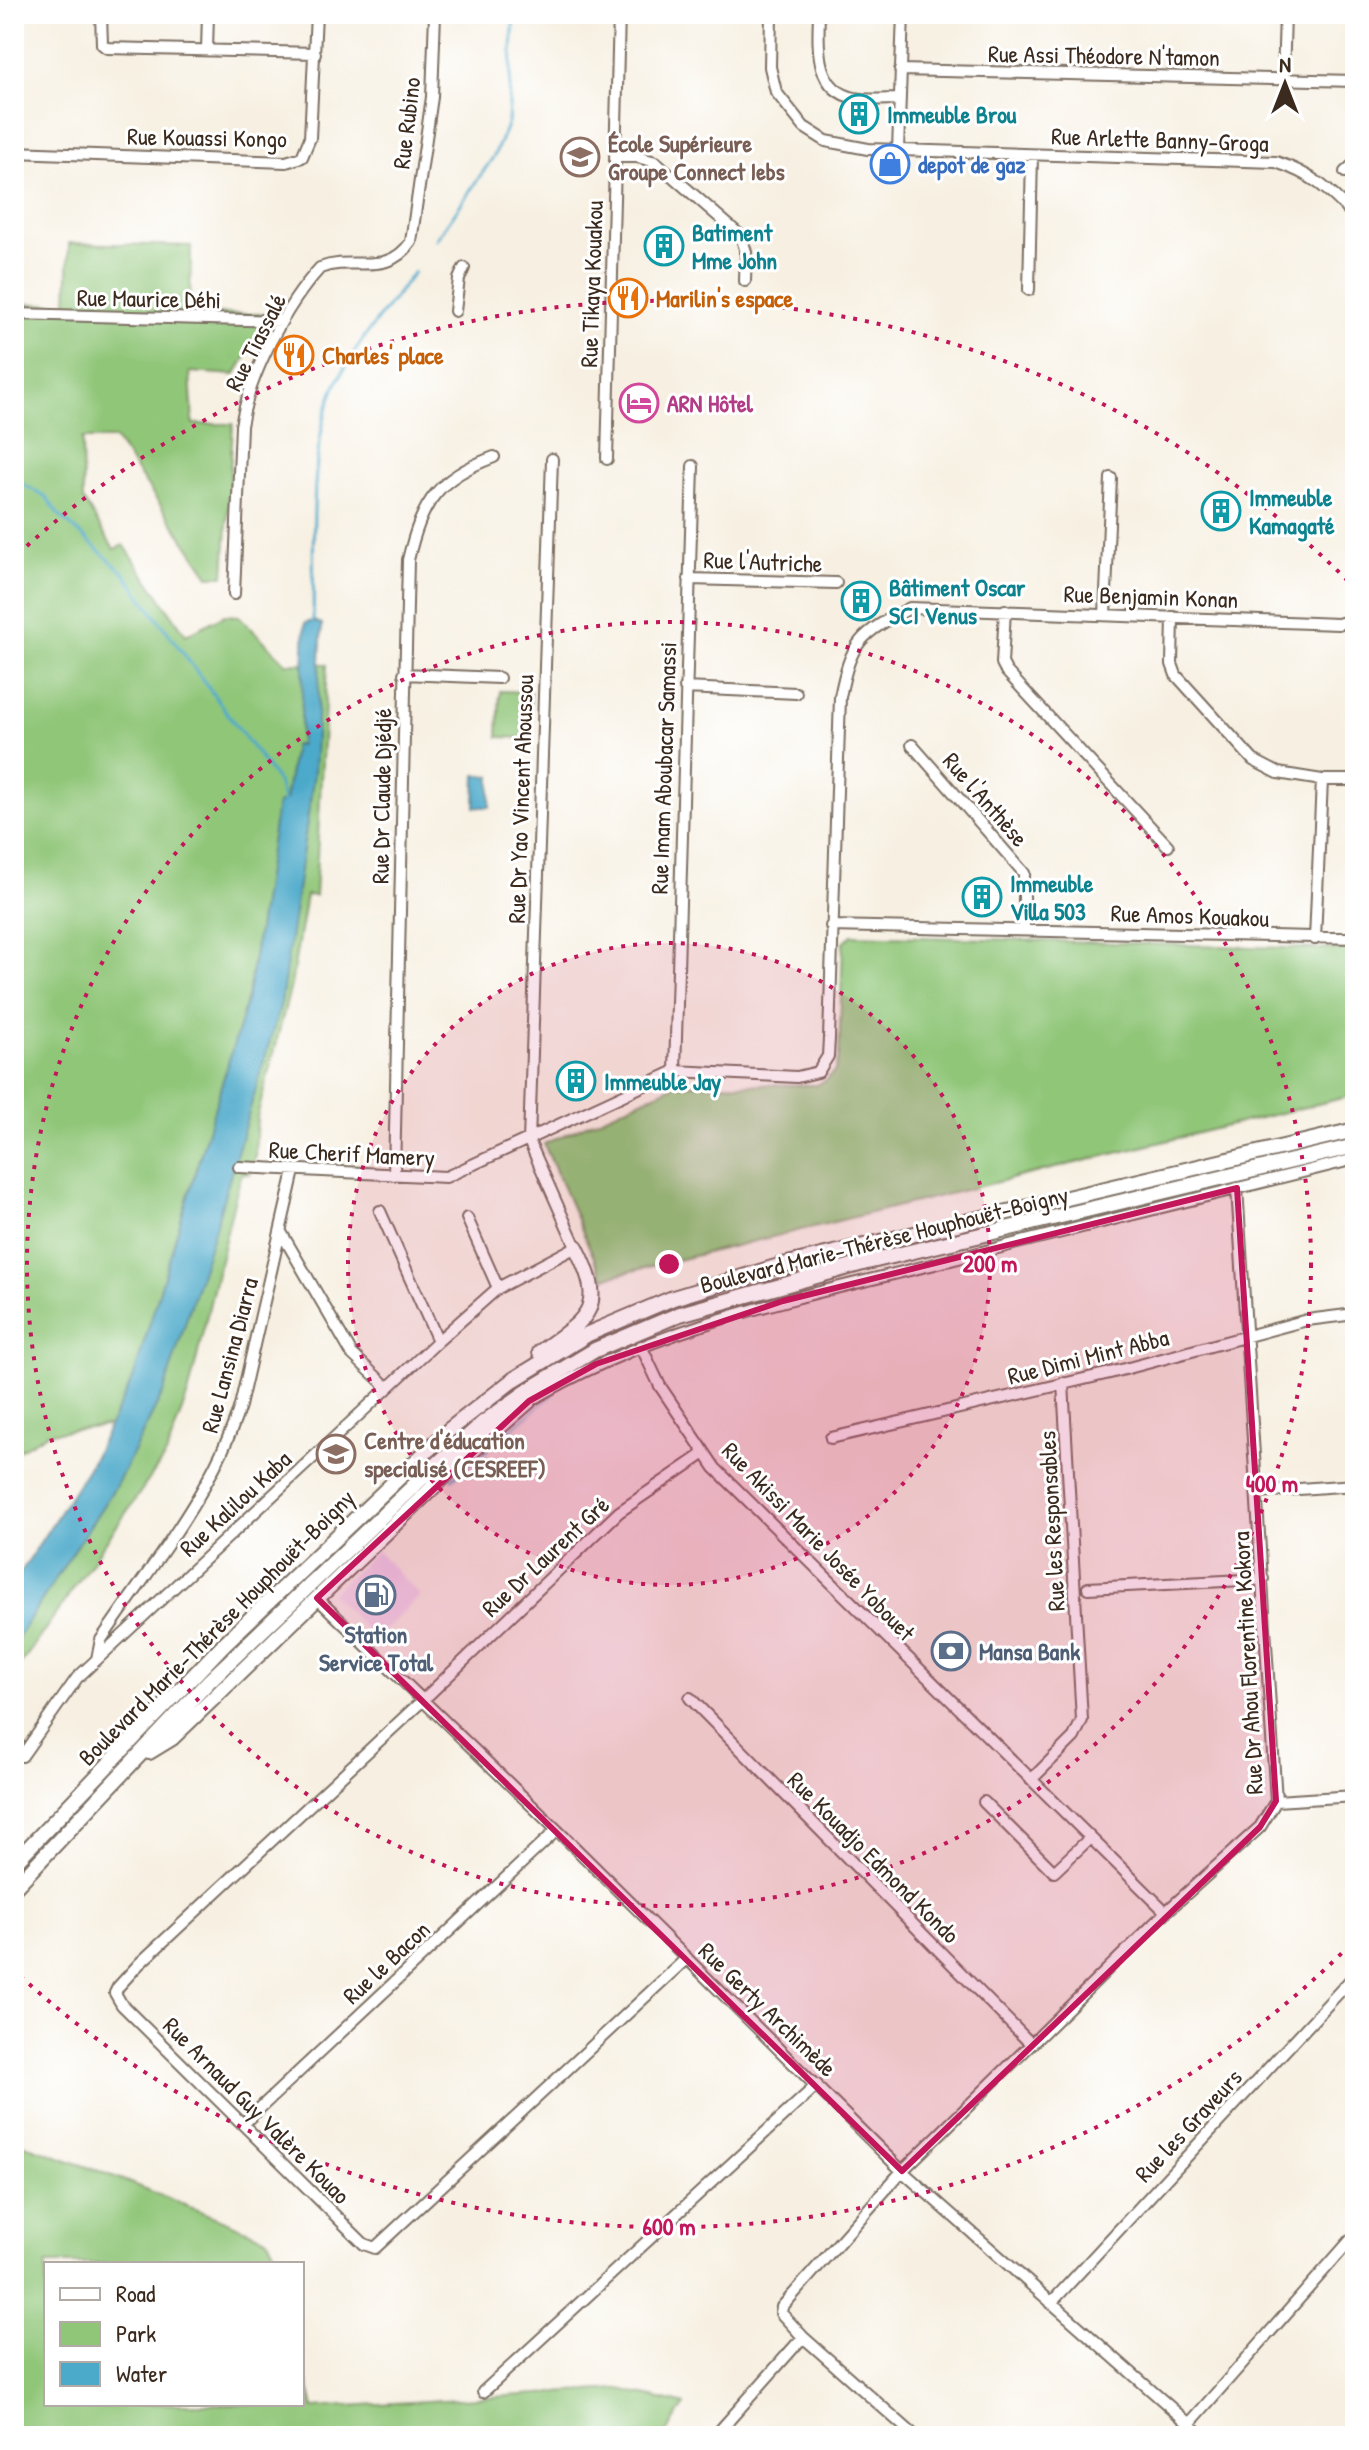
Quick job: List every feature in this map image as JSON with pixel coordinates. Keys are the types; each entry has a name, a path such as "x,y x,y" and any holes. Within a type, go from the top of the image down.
{"main road":[{"name":"Boulevard Marie-Thérèse Houphouët-Boigny","path":"14,1863 224,1644 449,1430 490,1395 588,1334 673,1298 836,1252 1355,1130"},
{"name":"Boulevard Marie-Thérèse Houphouët-Boigny","path":"14,1888 209,1681 483,1423 535,1386 595,1350 680,1314 863,1263 1355,1146"},
{"path":"490,1395 506,1375 575,1328 587,1314 591,1303 591,1281 576,1247"},
{"path":"129,1766 172,1738 453,1468 529,1401"}],"street":[{"path":"101,14 100,36 107,48 315,53"},
{"path":"207,50 208,14"},
{"name":"Rue Kouassi Kongo","path":"14,152 286,162 302,157 310,138 316,14"},
{"name":"Rue Rubino","path":"412,236 432,97 435,14"},
{"name":"Rue Tikaya Kouakou","path":"607,459 619,14"},
{"name":"Rue Arlette Banny-Groga","path":"771,14 770,67 776,92 804,127 826,141 845,146 898,150 1276,162 1303,171 1331,191 1355,217"},
{"path":"819,14 817,53 820,66 840,92 855,99 899,99"},
{"path":"898,150 903,14"},
{"path":"1283,79 1285,14"},
{"name":"Rue Assi Théodore N'tamon","path":"900,70 1355,81"},
{"path":"1029,290 1032,155"},
{"path":"615,157 637,157 656,162 741,236 746,252 745,281"},
{"path":"1345,172 1355,163"},
{"name":"Rue Tiassalé","path":"234,594 241,426 253,378 282,321 320,268 386,262 403,254 412,236"},
{"path":"455,311 456,293 464,268"},
{"name":"Rue Maurice Déhi","path":"14,314 282,321"},
{"name":"Rue Dr Claude Djédjé","path":"394,1175 408,560 424,507 437,489 455,475 494,457"},
{"name":"Rue Dr Yao Vincent Ahoussou","path":"529,1141 552,459"},
{"name":"Rue Imam Aboubacar Samassi","path":"675,1071 693,466"},
{"path":"1105,615 1111,478"},
{"name":"Rue l'Autriche","path":"689,579 836,583"},
{"name":"Rue Benjamin Konan","path":"831,926 840,697 847,661 867,634 910,608 1338,624 1355,619"},
{"path":"1005,610 1002,663 1006,671 1168,846"},
{"path":"1173,617 1172,664 1182,684 1253,760 1278,773 1322,780 1355,780"},
{"path":"404,674 499,678"},
{"path":"685,688 796,693"},
{"name":"Rue l'Anthèse","path":"912,745 1024,873 1024,929"},
{"path":"1315,939 1322,780"},
{"name":"Rue Cherif Mamery","path":"239,1167 446,1177 675,1071 797,1077 813,1074 822,1069 828,1056 831,926"},
{"name":"Rue Amos Kouakou","path":"831,926 1355,938"},
{"path":"529,1141 576,1247"},
{"path":"483,1423 511,1412 596,1364 684,1330 783,1301 1355,1159"},
{"name":"Rue Lansina Diarra","path":"97,1659 101,1640 219,1461 240,1406 294,1171"},
{"name":"Rue Dr Ahou Florentine Kokora","path":"803,2337 781,2313 782,2307 902,2171 1166,1912 1260,1827 1276,1801 1237,1188"},
{"path":"380,1211 438,1341"},
{"path":"467,1218 498,1288"},
{"path":"281,1232 352,1354 387,1387"},
{"name":"Rue Kalilou Kaba","path":"22,1756 60,1699 97,1659 387,1387 498,1288 576,1247"},
{"name":"Rue Dimi Mint Abba","path":"831,1438 1063,1383 1307,1320 1355,1314"},
{"name":"Rue Akissi Marie Josée Yobouet","path":"641,1346 660,1386 705,1453 748,1503 1166,1912"},
{"name":"Rue les Responsables","path":"1031,1780 1074,1737 1082,1720 1063,1383"},
{"name":"Rue Dr Laurent Gré","path":"423,1700 619,1512 705,1453"},
{"path":"1258,1492 1355,1485"},
{"path":"1088,1588 1263,1579"},
{"name":"Rue Gerty Archimède","path":"317,1598 902,2171 1203,2436"},
{"name":"Rue Kouadjo Edmond Kondo","path":"690,1698 1030,2043"},
{"name":"Rue Arnaud Guy Valère Kouao","path":"423,1700 139,1964 115,1993 122,2005 364,2244 375,2248 687,1958"},
{"path":"1276,1801 1355,1796"},
{"path":"984,1802 1054,1872 1090,1838"},
{"name":"Rue le Bacon","path":"244,2123 557,1830"},
{"name":"Rue les Graveurs","path":"1051,2303 1355,1975"},
{"path":"483,2392 817,2085"},
{"path":"1189,2424 1355,2235"},
{"path":"715,2436 803,2337 915,2436"}],"highlighted area":[{"path":"1237,1188 1276,1801 1260,1827 902,2171 317,1598 529,1401 596,1364 783,1301"}],"shaded area":[{"name":"Station Service Total","path":"377,1550 420,1596 375,1639 331,1594"}],"green space":[{"path":"69,243 191,246 190,314 272,314 235,375 190,372 193,424 233,424 224,576 209,576 115,439 82,439 83,500 114,549 124,545 186,635 225,615 239,616 286,663 327,664 315,896 306,895 291,985 257,1117 255,1156 250,1174 242,1173 235,1197 189,1391 166,1455 14,1674 14,1613 131,1423 48,1433 14,1453 14,303 67,305"},
{"path":"500,691 531,692 529,738 498,737"},
{"path":"852,935 1355,950 1355,1095 603,1278 544,1144 677,1084 816,1085 825,1081 835,1071 839,1057 843,943"},
{"path":"14,2141 110,2175 267,2238 280,2262 44,2262 44,2406 304,2406 304,2367 314,2408 620,2389 685,2405 664,2436 14,2436"}],"water":[{"path":"313,621 322,624 314,773 281,1003 164,1391 117,1484 14,1643 14,1583 88,1468 133,1379 241,1020 249,989 277,804 285,801 294,745 300,745 305,623"},
{"path":"476,775 491,776 490,807 475,807"}],"waterway":[{"path":"436,240 494,156 508,123 514,14"},
{"path":"313,621 314,503 325,414 350,358 414,272"},
{"path":"14,479 47,498 58,514 124,573 278,782 284,804"},
{"path":"452,1479 553,1394"}],"place":[{"name":"Immeuble Brou","path":"859,114"},
{"name":"École Supérieure Groupe Connect Iebs","path":"580,157"},
{"name":"depot de gaz","path":"890,164"},
{"name":"Batiment Mme John","path":"664,246"},
{"name":"Marilin's espace","path":"628,298"},
{"name":"Charles' place","path":"294,355"},
{"name":"ARN Hôtel","path":"639,403"},
{"name":"Immeuble Kamagaté","path":"1221,511"},
{"name":"Bâtiment Oscar SCI Venus","path":"861,601"},
{"name":"Immeuble Villa 503","path":"982,897"},
{"name":"Immeuble Jay","path":"576,1081"},
{"name":"Centre d'éducation specialisé (CESREEF)","path":"336,1454"},
{"name":"Station Service Total","path":"376,1595"},
{"name":"Mansa Bank","path":"951,1651"}]}
